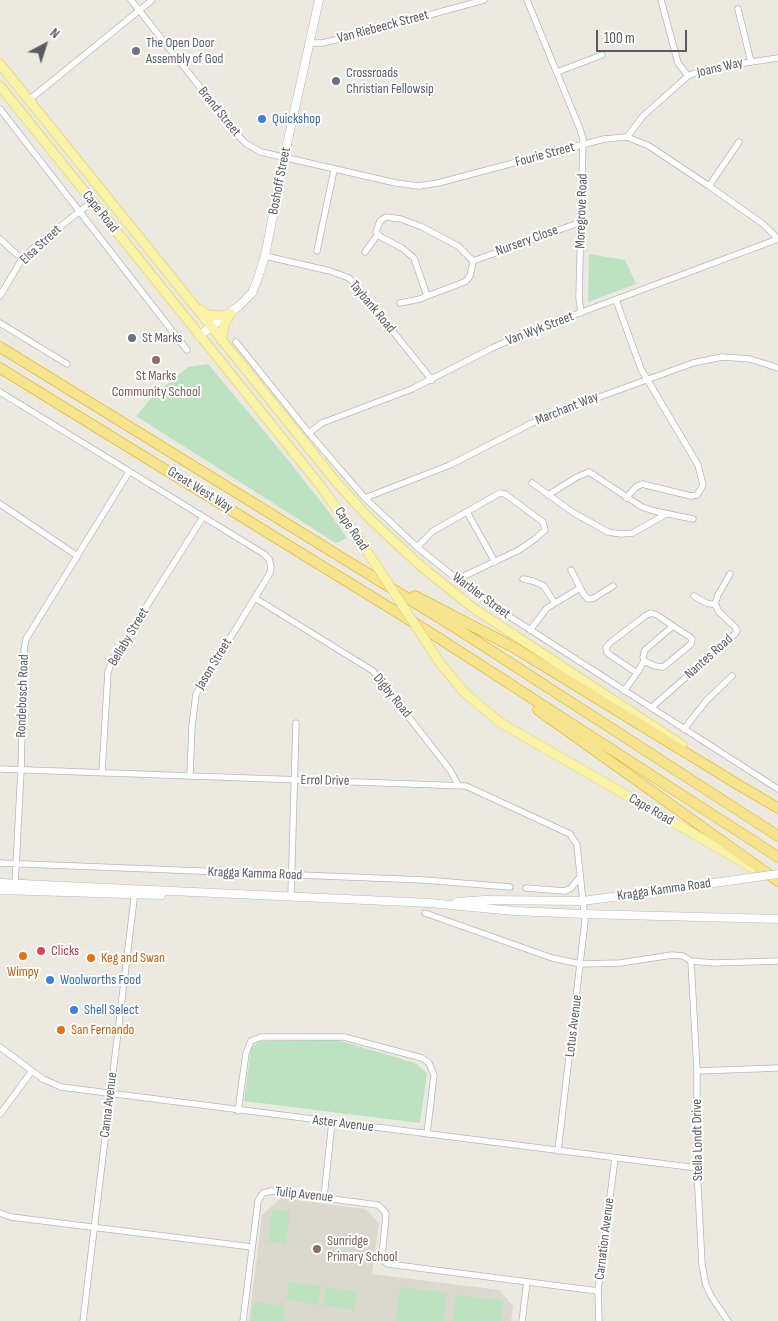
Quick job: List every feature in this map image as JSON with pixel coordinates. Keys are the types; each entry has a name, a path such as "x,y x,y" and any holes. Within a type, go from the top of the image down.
{"highway":[{"name":"Great West Way","path":"0,347 361,569"},
{"name":"Great West Way","path":"0,368 400,613"},
{"path":"361,569 474,625 513,647 778,808"},
{"path":"361,569 778,836"},
{"path":"400,613 778,857"},
{"path":"400,613 577,737 778,882"}],"main road":[{"name":"Boshoff Street","path":"199,336 228,315 255,288 265,256 284,158 319,0"},
{"name":"Cape Road","path":"0,64 342,490 389,538 434,577 494,622 778,808"},
{"name":"Cape Road","path":"0,86 324,490 363,545 440,663 465,693 501,723 710,845 778,882"},
{"path":"193,305 208,315 228,315 221,340"},
{"name":"Kragga Kamma Road","path":"430,903 484,900 583,901 778,874"},
{"name":"Kragga Kamma Road","path":"0,884 15,887 430,903 584,914 778,919"},
{"name":"Kragga Kamma Road","path":"0,890 15,887"}],"street":[{"name":"Brand Street","path":"131,0 195,82 246,143 261,152 284,158"},
{"path":"30,100 152,0"},
{"name":"Van Riebeeck Street","path":"309,43 322,43 344,38 484,0"},
{"name":"Moregrove Road","path":"527,0 580,129 583,144 580,313"},
{"path":"661,0 678,63 688,76"},
{"path":"738,9 751,62"},
{"path":"557,72 602,54"},
{"name":"Joans Way","path":"628,137 643,116 688,76 712,68 778,58"},
{"name":"Cape Road","path":"0,110 187,350"},
{"name":"Fourie Street","path":"284,158 410,186 427,186 583,144 615,137 628,137 650,146 763,224 778,239"},
{"path":"708,186 739,142"},
{"path":"317,251 334,170"},
{"name":"Elsa Street","path":"0,296 22,259 40,242 92,202"},
{"path":"400,303 427,296 466,281 470,276 473,261 463,250 414,223 391,217 383,218 376,230 378,234 402,248 414,258 427,296"},
{"name":"Nursery Close","path":"473,261 581,222"},
{"path":"365,252 378,234"},
{"path":"0,239 22,259"},
{"name":"Van Wyk Street","path":"309,433 322,423 432,380 506,342 778,239"},
{"name":"Taybank Road","path":"265,256 330,271 349,278 432,380"},
{"path":"616,300 641,369 698,465 703,485 702,489 694,496 685,496 642,484 636,487 626,498"},
{"path":"0,323 67,364"},
{"name":"Warbler Street","path":"236,342 309,433 366,498 417,547 458,580 530,630 778,789"},
{"name":"Marchant Way","path":"366,498 450,465 532,424 646,379 693,363 722,357 750,359 778,368"},
{"name":"Great West Way","path":"0,392 264,554 271,563"},
{"name":"Rondebosch Road","path":"15,887 24,650 26,639 76,555 129,472"},
{"path":"548,495 570,481 590,472 642,507 693,519"},
{"path":"532,484 581,518 615,534 632,533 666,514"},
{"path":"417,547 430,533 502,493 545,524 545,530 540,535 518,550 458,580"},
{"path":"0,504 76,555"},
{"path":"467,512 495,562"},
{"name":"Bellaby Street","path":"102,772 108,672 112,662 203,517"},
{"name":"Jason Street","path":"190,776 192,726 196,694 270,573 271,563"},
{"path":"571,570 586,598 591,599 613,586"},
{"path":"694,596 706,603 716,605 718,595 730,574"},
{"path":"523,580 533,581 544,586 554,602"},
{"path":"530,630 554,602 580,588"},
{"name":"Digby Road","path":"255,598 373,671 450,770 458,785"},
{"name":"Nantes Road","path":"651,708 735,634 735,627 719,612 716,605"},
{"path":"637,673 610,655 606,650 608,645 648,614 653,614 690,637 691,644 663,667 644,661"},
{"path":"624,691 644,661 644,650 673,626"},
{"path":"684,729 706,701 732,676"},
{"path":"291,897 296,780 296,724"},
{"name":"Errol Drive","path":"0,769 458,785 470,787 570,834 577,845 583,901"},
{"name":"Kragga Kamma Road","path":"0,863 424,880 510,886"},
{"path":"526,888 565,891 571,888 580,877"},
{"name":"Canna Avenue","path":"82,1321 134,892"},
{"name":"Lotus Avenue","path":"558,1151 582,964 585,922 583,901"},
{"path":"425,913 552,958 582,964 620,963 672,955 714,963 778,961"},
{"name":"Stella Londt Drive","path":"691,960 697,1071 702,1265 714,1302 728,1321"},
{"path":"238,1111 246,1053 251,1041 261,1037 344,1037 422,1058 432,1066 434,1075 427,1134"},
{"name":"Aster Avenue","path":"0,1047 55,1086 238,1111 698,1168"},
{"path":"697,1071 778,1068"},
{"path":"0,1114 32,1071"},
{"path":"324,1197 332,1122"},
{"name":"Carnation Avenue","path":"599,1321 598,1291 615,1158"},
{"name":"Tulip Avenue","path":"252,1247 258,1201 263,1193 272,1190 373,1203 381,1207 386,1214 382,1257 388,1264 598,1291"},
{"path":"0,1213 11,1217 252,1247 243,1321"},
{"path":"522,1321 527,1282"}],"shaded area":[{"name":"Sunridge Primary School","path":"281,1198 365,1209 379,1223 372,1274 499,1290 513,1306 511,1321 249,1321 262,1215"}],"green space":[{"path":"589,254 625,260 636,284 588,302"},
{"path":"208,364 284,455 347,538 336,543 136,416 152,397 188,367"},
{"path":"337,1040 415,1063 427,1073 420,1123 244,1101 251,1048 260,1041"},
{"path":"273,1209 290,1211 286,1244 268,1241"},
{"path":"289,1282 321,1286 319,1305 287,1300"},
{"path":"325,1287 357,1291 354,1310 323,1305"},
{"path":"400,1287 447,1293 444,1321 396,1321"},
{"path":"456,1295 503,1301 501,1321 453,1321"},
{"path":"253,1302 285,1306 283,1321 251,1321"}],"place":[{"name":"The Open Door Assembly of God","path":"136,51"},
{"name":"Crossroads Christian Fellowsip","path":"336,81"},
{"name":"Quickshop","path":"262,119"},
{"name":"St Marks","path":"132,338"},
{"name":"St Marks Community School","path":"156,360"},
{"name":"Clicks","path":"41,951"},
{"name":"Wimpy","path":"23,956"},
{"name":"Keg and Swan","path":"91,958"},
{"name":"Woolworths Food","path":"50,980"},
{"name":"Shell Select","path":"74,1010"},
{"name":"San Fernando","path":"61,1030"},
{"name":"Sunridge Primary School","path":"317,1249"}]}
